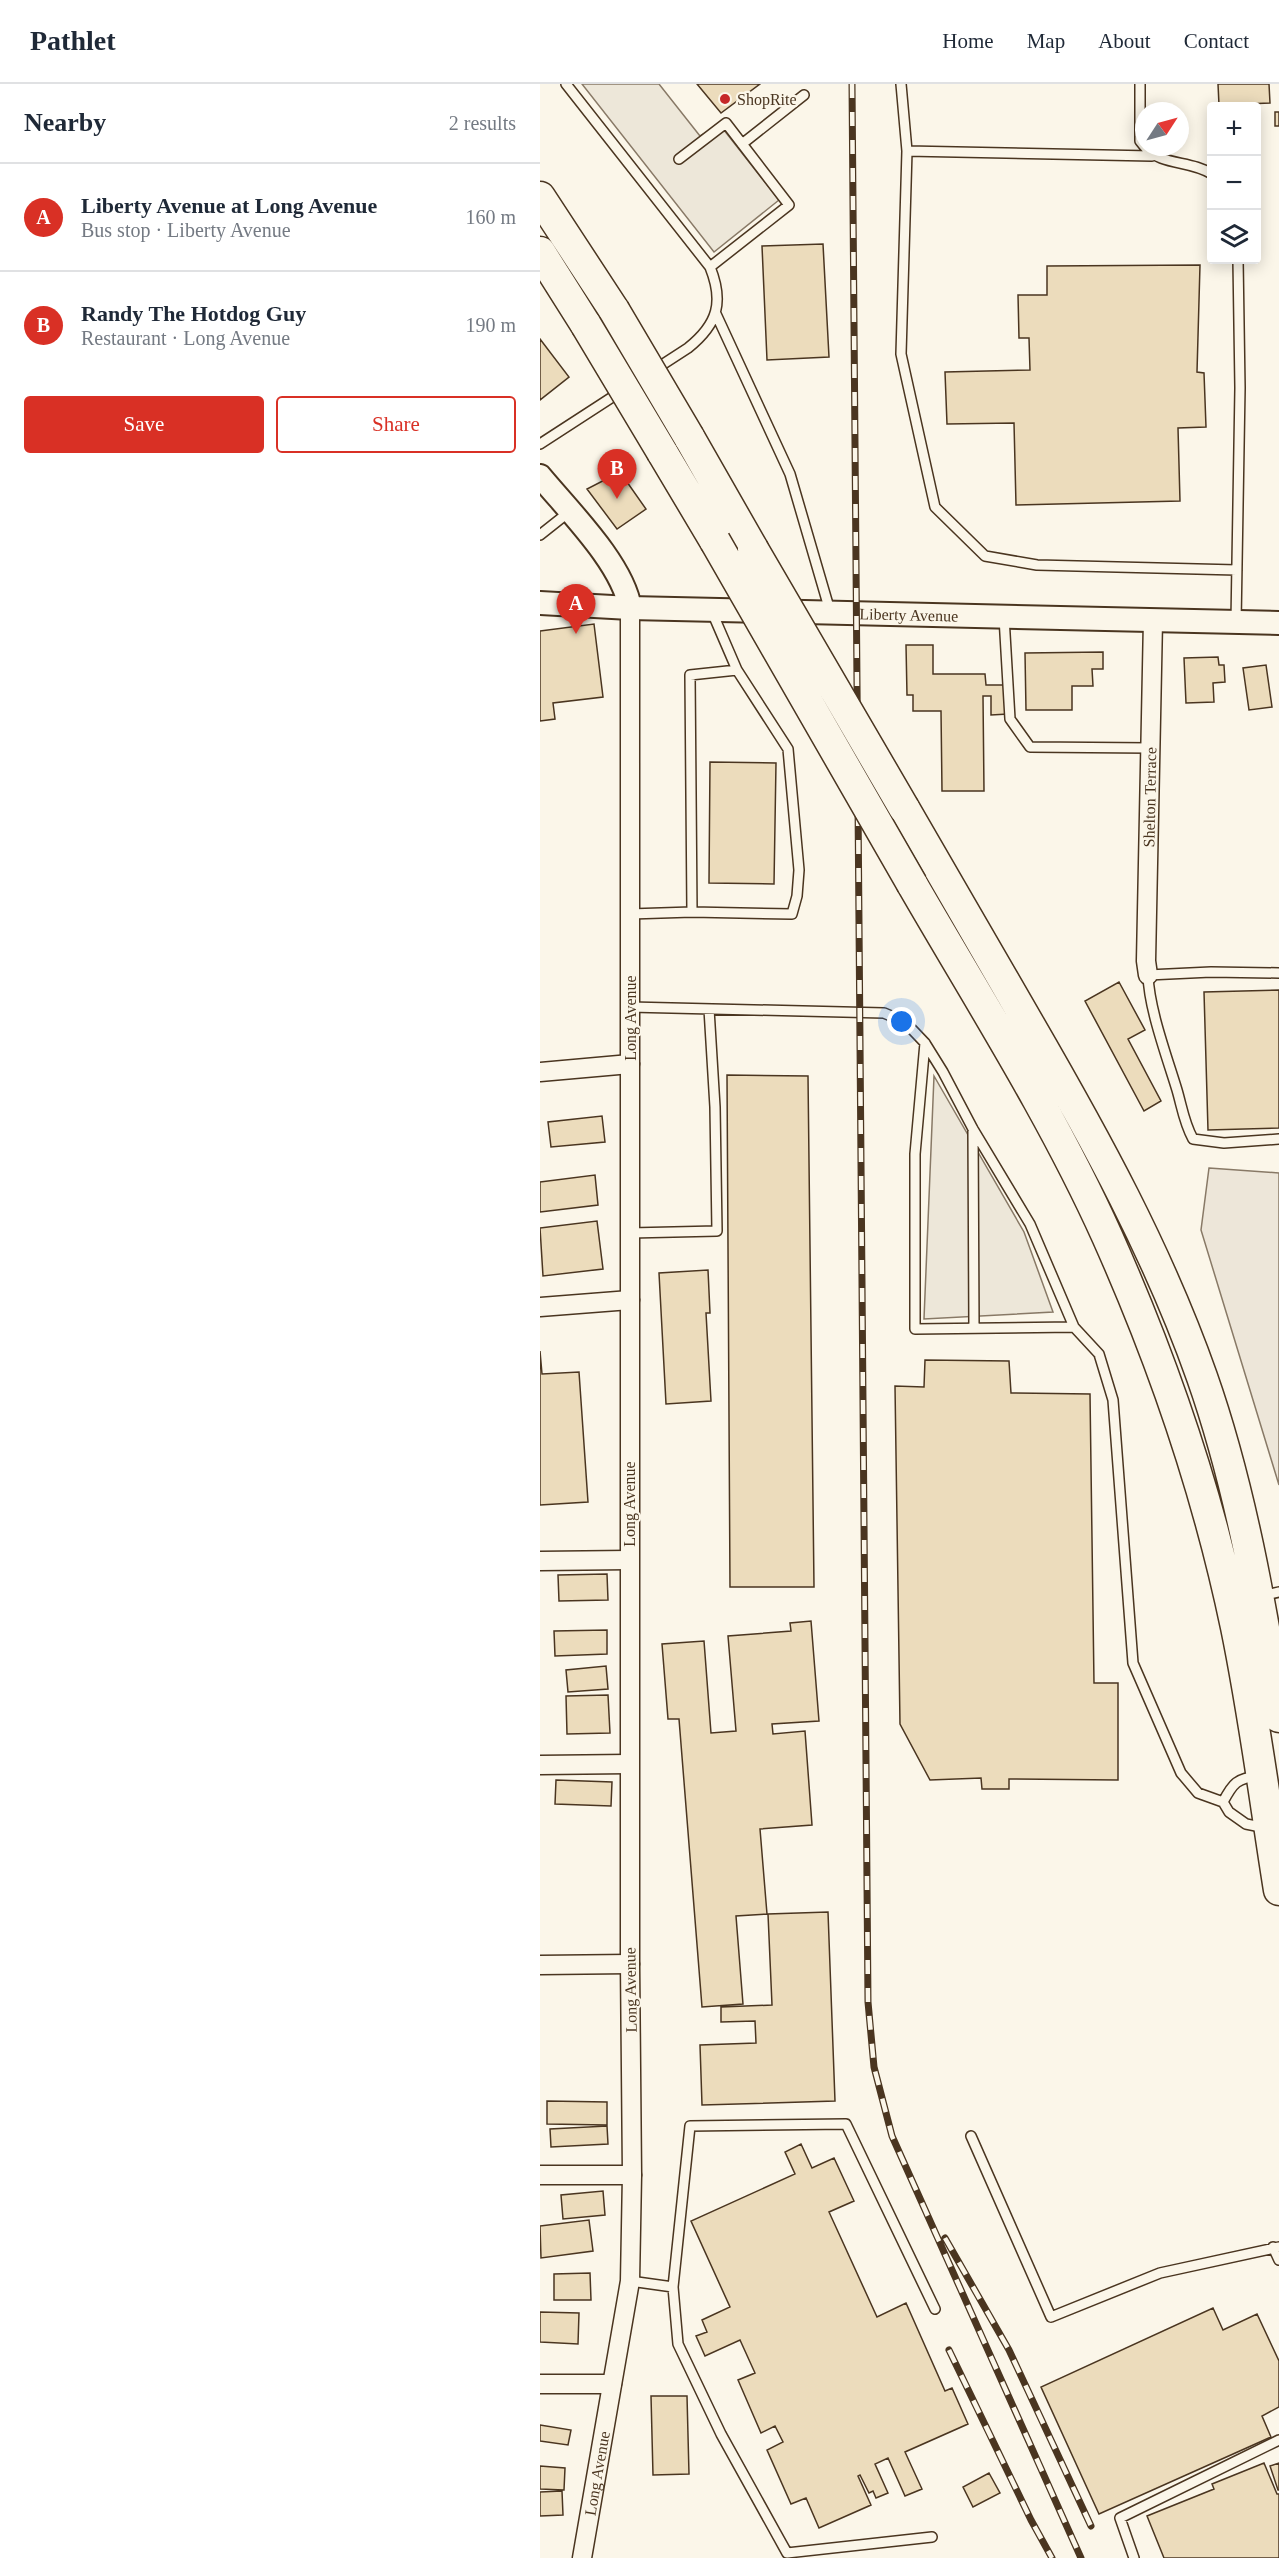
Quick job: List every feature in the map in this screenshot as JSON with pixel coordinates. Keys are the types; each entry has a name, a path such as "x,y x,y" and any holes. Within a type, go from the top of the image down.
{"highway":[{"path":"540,197 614,310 689,437 1078,1109 1147,1241 1176,1309 1214,1412 1268,1595 1278,1709"},
{"path":"540,252 715,541 1057,1135 1107,1235 1143,1322 1187,1445 1218,1553 1242,1661 1279,1890"}],"street":[{"name":"Long Avenue","path":"540,476 614,568 625,588 630,608 629,1764 632,2175 630,2281 582,2558"},
{"name":"Liberty Avenue","path":"540,603 630,608 1279,622"},
{"name":"Shelton Terrace","path":"1148,975 1146,961 1153,620"},
{"path":"540,1072 630,1064"},
{"path":"540,1307 630,1300"},
{"path":"540,1561 629,1560"},
{"path":"540,1765 629,1764"},
{"path":"540,1965 630,1964"},
{"path":"540,2175 632,2175"},
{"path":"540,2384 612,2384"}],"lane":[{"path":"540,444 688,348 705,332 716,314 719,295 710,267 566,84"},
{"path":"901,84 907,151 902,354 935,507 985,556 1037,565 1237,570"},
{"path":"1140,84 1140,102"},
{"path":"742,144 804,95"},
{"path":"679,159 726,123 789,205 710,267"},
{"path":"907,151 1135,156"},
{"path":"1152,156 1207,172"},
{"path":"1236,622 1240,388 1238,264"},
{"path":"716,314 790,474 831,613"},
{"path":"540,535 569,512"},
{"path":"630,914 692,912 792,914 797,896 799,870 788,749 737,670 711,610"},
{"path":"1004,617 1010,719 1030,747 1150,748"},
{"path":"692,912 690,675 737,670"},
{"path":"1279,973 1211,972 1148,975 1148,986 1165,1051 1186,1126 1193,1139 1224,1143 1279,1139"},
{"path":"630,1007 884,1013 905,1022 925,1043 1030,1224 1074,1327 1099,1354 1113,1400 1133,1663 1181,1773 1198,1793 1223,1802 1229,1812 1246,1824 1269,1829"},
{"path":"630,1233 717,1231 715,1107 709,1009"},
{"path":"925,1043 915,1154 915,1329 1074,1327"},
{"path":"973,1129 974,1328"},
{"path":"1223,1802 1232,1785 1244,1777 1261,1776"},
{"path":"932,2537 787,2553 721,2434 678,2344 673,2287 690,2126 846,2124 935,2309"},
{"path":"971,2136 1050,2317 1160,2273 1277,2246 1279,2260"},
{"path":"630,2281 673,2287"},
{"path":"1134,2558 1120,2517 1279,2440"}],"shaded area":[{"path":"582,84 659,84 700,136 720,125 779,200 714,252"},
{"path":"934,1076 1024,1232 1053,1312 924,1319"},
{"path":"1209,1168 1279,1173 1279,1485 1201,1230"}],"building":[{"name":"ShopRite","path":"697,84 760,84 721,113"},
{"path":"1218,84 1269,84 1270,103 1219,102"},
{"path":"1275,112 1279,112 1279,126 1275,126"},
{"path":"823,244 829,357 767,360 762,246"},
{"path":"1200,265 1197,372 1204,373 1206,427 1178,428 1180,501 1016,505 1014,423 947,424 945,372 1030,370 1029,338 1019,338 1018,295 1047,295 1047,266"},
{"path":"540,339 569,377 540,400"},
{"path":"620,472 646,509 617,529 587,489"},
{"path":"594,624 603,697 553,703 555,719 540,721 540,631"},
{"path":"906,645 933,645 933,674 985,674 986,685 1007,685 1008,714 991,715 991,696 983,696 984,791 942,791 941,711 913,711 913,695 907,695"},
{"path":"1103,652 1103,669 1092,669 1093,686 1072,686 1072,710 1026,710 1025,653"},
{"path":"1218,657 1219,665 1224,665 1225,682 1213,683 1214,702 1186,703 1184,658"},
{"path":"1266,665 1272,707 1249,710 1243,668"},
{"path":"710,762 776,763 774,884 709,883"},
{"path":"1119,982 1145,1030 1128,1039 1161,1101 1144,1111 1085,1001"},
{"path":"1279,990 1279,1128 1208,1130 1204,992"},
{"path":"727,1075 808,1076 814,1587 730,1587"},
{"path":"602,1116 605,1142 551,1147 548,1122"},
{"path":"595,1175 598,1205 540,1212 540,1182"},
{"path":"597,1221 603,1269 543,1276 540,1228"},
{"path":"708,1270 710,1313 706,1313 711,1401 666,1404 659,1273"},
{"path":"540,1351 542,1374 579,1372 588,1502 540,1505"},
{"path":"925,1360 1009,1361 1011,1393 1090,1394 1094,1683 1118,1683 1118,1780 1009,1779 1009,1789 982,1789 981,1778 930,1780 900,1724 895,1386 924,1387"},
{"path":"607,1574 608,1600 559,1601 558,1575"},
{"path":"811,1621 819,1721 772,1724 773,1734 805,1731 812,1825 760,1829 767,1914 736,1916 743,2004 702,2007 679,1719 668,1719 662,1644 704,1641 711,1733 736,1731 728,1636 791,1631 790,1623"},
{"path":"607,1630 607,1654 555,1656 554,1631"},
{"path":"606,1666 608,1689 568,1692 566,1670"},
{"path":"608,1695 610,1733 567,1734 566,1696"},
{"path":"556,1780 612,1782 611,1806 555,1804"},
{"path":"828,1912 835,2101 702,2105 700,2045 756,2043 755,2021 721,2022 721,2007 772,2005 768,1914"},
{"path":"547,2101 607,2102 607,2125 547,2124"},
{"path":"607,2126 608,2144 551,2147 550,2129"},
{"path":"801,2144 812,2168 834,2158 854,2201 829,2212 877,2317 906,2303 945,2391 952,2388 968,2424 905,2452 922,2489 905,2496 888,2458 875,2464 888,2493 876,2498 873,2491 869,2493 860,2475 858,2476 871,2505 819,2528 806,2498 791,2504 767,2450 783,2442 775,2426 761,2433 738,2380 755,2373 740,2340 705,2356 696,2336 707,2332 702,2320 730,2307 691,2221 795,2174 785,2152"},
{"path":"603,2191 605,2215 563,2219 561,2195"},
{"path":"589,2220 593,2251 541,2258 540,2226"},
{"path":"590,2273 591,2300 554,2300 554,2274"},
{"path":"1213,2308 1223,2330 1257,2314 1279,2361 1279,2407 1262,2416 1271,2437 1099,2514 1041,2387"},
{"path":"540,2312 579,2313 578,2344 540,2342"},
{"path":"651,2396 687,2396 689,2474 653,2475"},
{"path":"540,2425 571,2430 568,2445 540,2441"},
{"path":"1264,2463 1277,2494 1279,2494 1279,2558 1164,2558 1147,2516 1214,2489 1212,2484"},
{"path":"1279,2463 1279,2490 1278,2490 1270,2466"},
{"path":"540,2466 565,2468 564,2490 540,2489"},
{"path":"989,2473 1000,2493 973,2507 963,2487"},
{"path":"562,2491 563,2515 540,2516 540,2492"}],"railway":[{"path":"852,84 868,2002 874,2067 892,2136 1081,2558"},
{"path":"945,2238 1009,2350 1091,2526"},
{"path":"949,2350 1031,2520 1052,2558"}],"place":[{"name":"ShopRite","path":"725,99"},
{"name":"Randy The Hotdog Guy","path":"617,499"},
{"name":"Liberty Avenue at Long Avenue","path":"576,634"}]}
